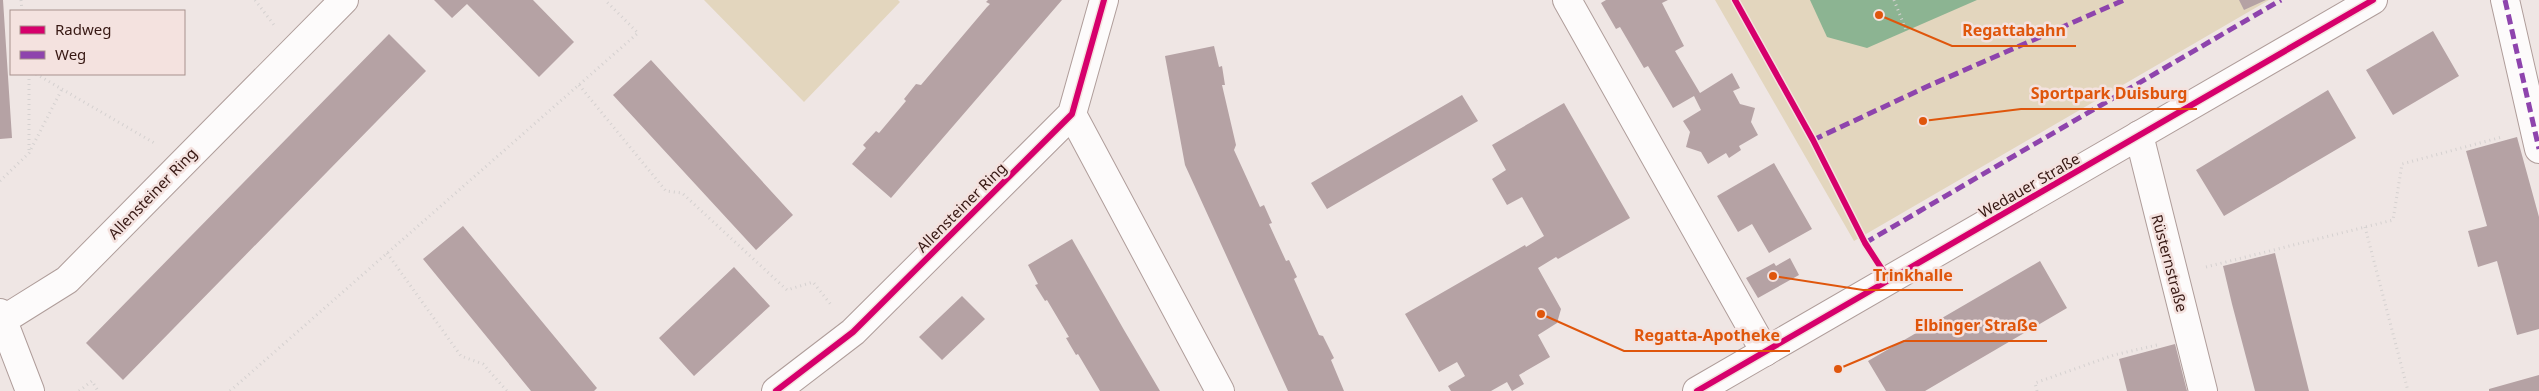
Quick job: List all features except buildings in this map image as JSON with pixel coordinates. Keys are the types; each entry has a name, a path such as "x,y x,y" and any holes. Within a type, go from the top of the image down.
{"street":[{"name":"Allensteiner Ring","path":"30,391 2,316 67,280 344,0"},
{"name":"Allensteiner Ring","path":"776,391 853,332 1072,114 1104,0"},
{"path":"1567,0 1765,352"},
{"name":"Wedauer Straße","path":"1697,391 2373,0"},
{"path":"2505,0 2536,138"},
{"path":"1072,114 1220,391"},
{"name":"Rüsternstraße","path":"2139,135 2203,391"}],"path":[{"path":"230,391 638,33 605,0"},
{"path":"1894,0 1906,30"},
{"path":"29,75 30,153"},
{"path":"38,75 184,160"},
{"path":"579,85 666,191 682,193 787,290 813,282 853,332"},
{"path":"0,181 30,153 62,89"},
{"path":"2174,275 2393,220 2402,164 2536,138"},
{"path":"2365,227 2408,391"},
{"path":"386,253 460,356 483,364 507,391"},
{"path":"2037,391 2035,383 2096,361 2190,338"},
{"path":"79,391 92,381 98,391"}],"shaded area":[{"path":"704,0 898,0 900,2 804,102"},
{"path":"1715,0 2269,0 1854,241"},
{"path":"1810,0 1977,0 1867,48 1827,37"}],"marked path":[{"path":"1813,140 1926,87 2124,0"},
{"path":"1865,243 2281,0"},
{"path":"2505,0 2539,149"}],"cycle path":[{"path":"776,391 853,332 1072,114 1104,0"},
{"path":"1735,0 1813,140 1865,243 1889,280"},
{"path":"1697,391 2373,0"}],"place":[{"name":"Regattabahn","path":"1879,15"},
{"name":"Sportpark Duisburg","path":"1923,121"},
{"name":"Trinkhalle","path":"1773,276"},
{"name":"Regatta-Apotheke","path":"1541,314"},
{"name":"Elbinger Straße","path":"1838,369"}]}
